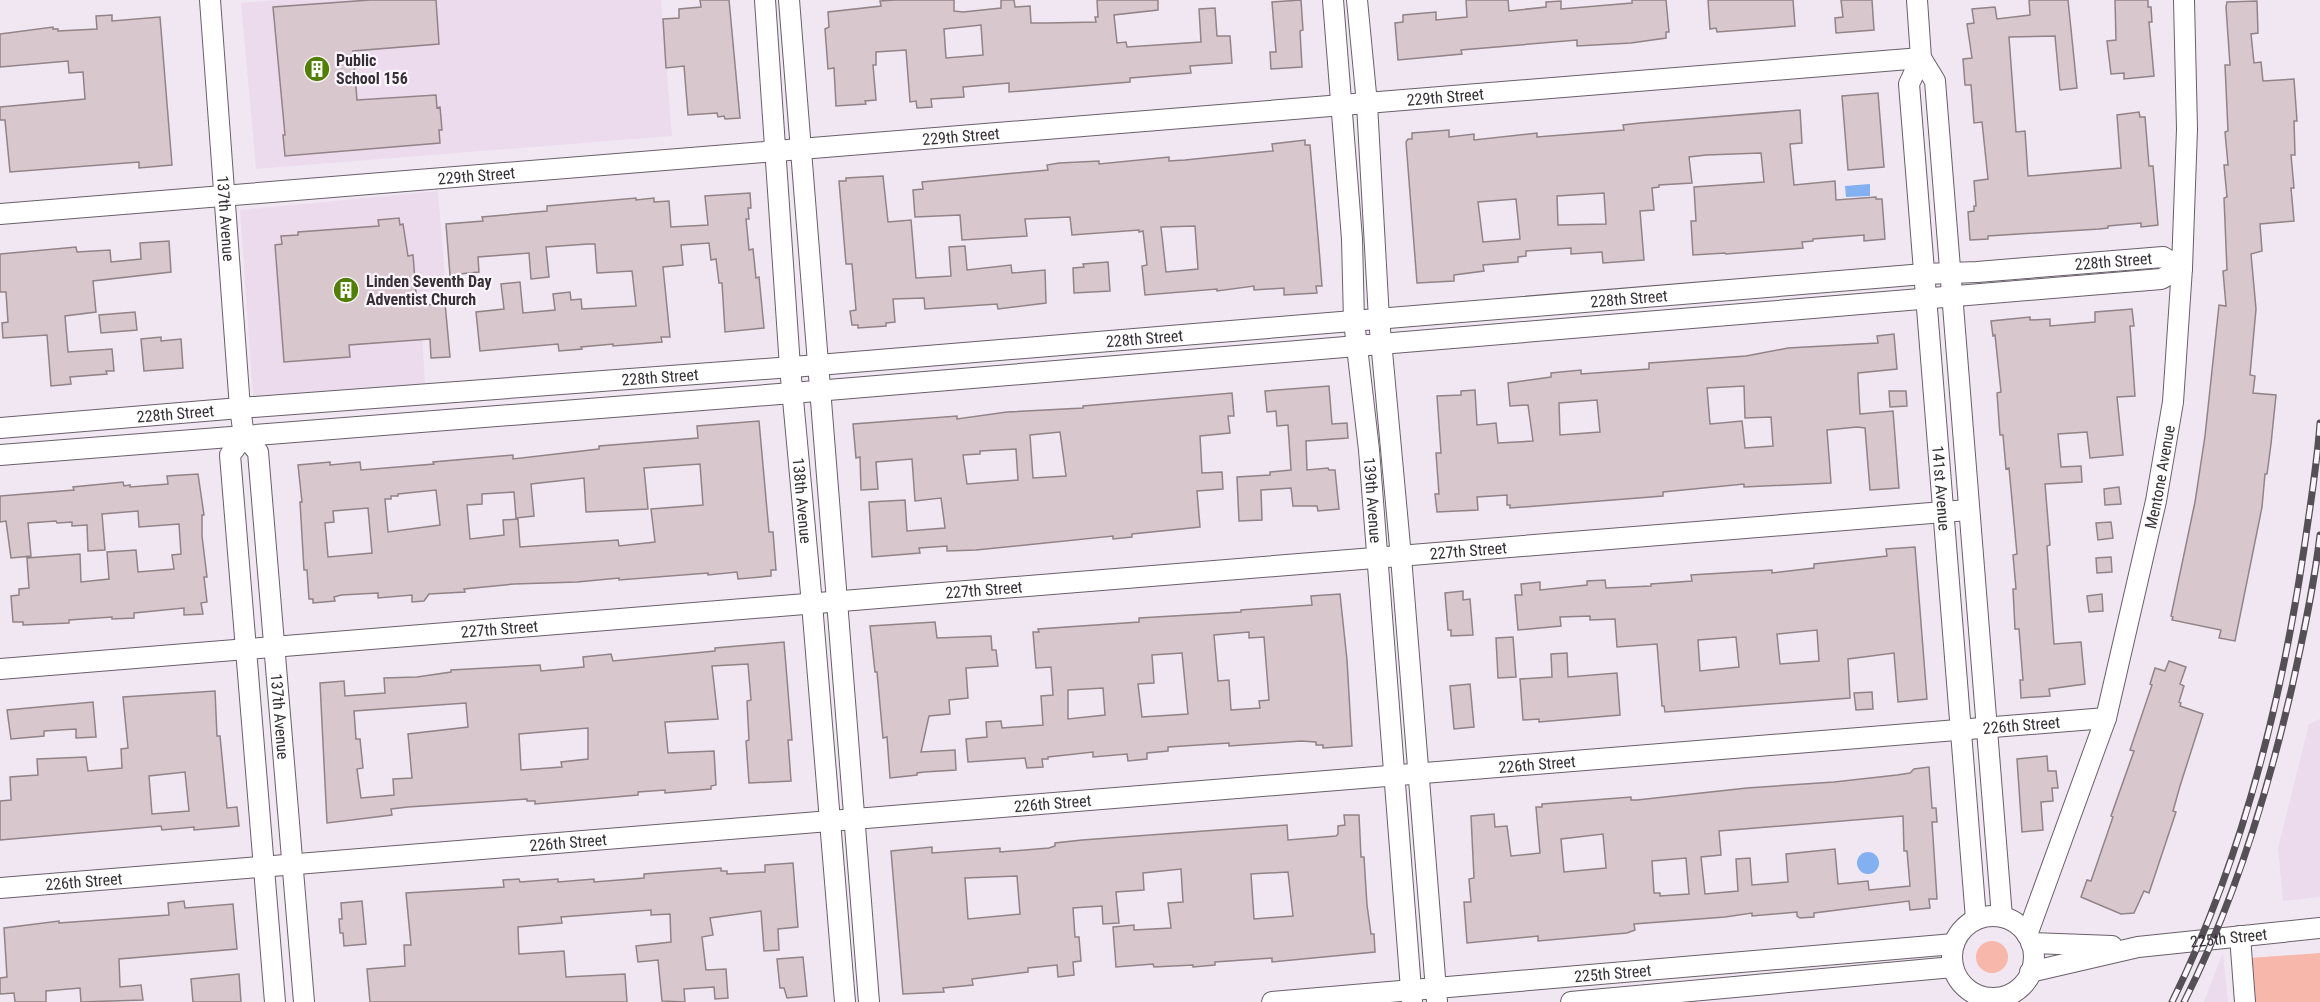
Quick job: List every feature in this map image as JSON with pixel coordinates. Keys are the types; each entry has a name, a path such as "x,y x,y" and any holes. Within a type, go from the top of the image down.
{"street":[{"name":"137th Avenue","path":"210,0 240,408 244,436 258,452 303,1002"},
{"name":"138th Avenue","path":"765,0 792,393 845,1002"},
{"name":"138th Avenue","path":"789,0 869,1002"},
{"name":"139th Avenue","path":"1333,0 1352,239 1354,321 1369,450 1412,997"},
{"name":"139th Avenue","path":"1357,0 1367,104 1379,319 1401,557 1436,995"},
{"name":"141st Avenue","path":"1917,0 1922,58 1935,81 2002,917"},
{"name":"Mentone Avenue","path":"2029,939 2106,718 2156,501 2173,402 2182,268 2187,129 2184,0"},
{"name":"229th Street","path":"0,214 1922,58"},
{"name":"141st Avenue","path":"1922,58 1909,84 1976,919"},
{"name":"228th Street","path":"0,428 431,393 818,365 1924,274 2163,257 2182,268"},
{"name":"228th Street","path":"0,455 792,393 1381,342 1952,297 2161,279 2182,268"},
{"path":"611,407 612,380"},
{"path":"431,393 432,421"},
{"path":"48,424 51,451"},
{"name":"137th Avenue","path":"244,436 230,455 262,868 275,1002"},
{"name":"227th Street","path":"0,669 1968,510"},
{"name":"226th Street","path":"0,888 2106,718"},
{"path":"1993,916 2013,921 2029,939 2033,955 2030,972 2010,998 1974,997 1953,967 1953,944 1965,927 1976,919 1993,916"},
{"name":"225th Street","path":"2030,972 2138,947 2320,928"},
{"path":"2240,936 2245,1002"},
{"name":"225th Street","path":"2029,939 2138,947"},
{"name":"225th Street","path":"1272,1002 1436,995 1953,944"},
{"name":"225th Street","path":"1571,1002 1953,967"}],"shaded area":[{"path":"277,0 661,0 672,136 256,169 241,3"},
{"path":"438,191 446,291 420,292 425,385 253,398 240,210"},
{"path":"2320,719 2320,897 2283,901 2278,848 2309,724"},
{"path":"1992,941 2003,946 2008,957 2003,968 1992,973 1981,968 1976,957 1981,946"},
{"path":"2223,952 2228,1002 2204,1002"},
{"path":"2320,953 2320,1002 2252,1002 2249,958"}],"water":[{"path":"1870,184 1870,196 1846,197 1845,186"},
{"path":"1868,852 1876,855 1879,863 1876,871 1868,874 1860,871 1857,863 1860,855"}],"building":[{"name":"Public School 156","path":"370,0 436,0 439,44 353,51 357,100 436,95 437,108 440,107 442,130 439,130 440,143 285,156 273,7"},
{"path":"700,0 729,0 740,118 725,119 724,116 718,117 717,113 688,115 684,66 666,68 663,19 679,18 679,9 701,7"},
{"path":"954,0 954,11 963,12 1001,8 1001,0 1014,0 1015,7 1030,6 1031,23 1048,23 1096,22 1097,0 1158,0 1158,10 1114,15 1117,43 1126,42 1127,47 1201,42 1199,9 1215,8 1217,36 1230,36 1232,63 1190,66 1191,73 1130,78 1130,82 1009,92 1009,83 963,87 964,97 931,99 932,107 917,108 916,101 910,102 906,50 876,52 876,65 873,65 876,100 865,101 866,104 836,106 834,68 828,69 825,29 829,27 828,12 881,6 880,1","holes":["981,25 983,55 946,58 944,29"]},
{"path":"1301,0 1302,67 1271,69 1270,52 1276,52 1272,2"},
{"path":"1466,0 1508,0 1509,11 1546,7 1546,2 1561,1 1561,9 1632,3 1632,0 1666,0 1669,32 1666,32 1666,38 1631,43 1577,46 1577,40 1461,50 1462,54 1398,60 1395,23 1403,22 1403,15 1436,12 1436,20 1467,17"},
{"path":"1708,0 1793,0 1795,26 1717,32 1716,28 1710,29"},
{"path":"1841,0 1872,0 1874,30 1836,33 1835,18 1843,17"},
{"path":"2029,0 2068,0 2077,88 2060,90 2055,36 2009,37 2016,132 2025,131 2028,176 2121,168 2117,115 2139,112 2140,117 2145,117 2149,166 2153,166 2158,225 2141,227 2141,223 2099,229 1988,236 1988,239 1970,240 1968,212 1974,211 1974,206 1976,206 1974,181 1988,179 1982,122 1974,123 1971,85 1965,85 1963,59 1972,58 1967,24 1974,23 1972,9 1995,7 1997,19 2030,15"},
{"path":"2115,0 2148,0 2148,7 2151,7 2152,22 2149,22 2154,76 2124,79 2124,73 2111,74 2107,41 2116,40"},
{"path":"2257,1 2258,33 2251,34 2254,63 2261,62 2263,81 2294,79 2297,121 2294,121 2295,155 2291,155 2294,188 2291,188 2294,221 2260,224 2262,251 2251,254 2256,309 2250,375 2255,376 2253,393 2276,395 2262,507 2235,641 2219,638 2221,630 2172,620 2171,616 2195,502 2205,436 2219,305 2226,306 2223,271 2227,270 2224,198 2227,197 2224,165 2228,165 2225,132 2228,131 2225,65 2230,65 2226,7 2227,2"},
{"path":"112,15 112,21 160,17 172,165 139,168 139,162 10,172 5,120 0,120 0,107 85,99 83,72 69,73 68,61 0,67 0,34 53,27 58,31 97,29 96,16"},
{"path":"1878,93 1884,167 1848,170 1842,96"},
{"path":"1800,110 1802,143 1790,144 1794,185 1835,181 1836,200 1876,197 1876,199 1882,199 1885,239 1864,241 1864,235 1813,239 1813,241 1802,242 1803,248 1693,255 1691,221 1696,221 1694,187 1764,182 1761,153 1706,155 1689,157 1692,183 1659,185 1659,187 1652,188 1654,210 1640,211 1644,260 1603,263 1602,252 1571,254 1571,248 1526,251 1526,256 1518,257 1518,262 1483,265 1484,271 1454,275 1454,281 1417,283 1406,142 1412,139 1412,133 1449,130 1449,137 1474,134 1474,140 1537,133 1537,137 1624,130 1623,125","holes":["1604,193 1606,224 1558,225 1557,196","1516,199 1520,239 1483,242 1478,202"]},
{"path":"1305,140 1305,145 1310,145 1322,286 1316,286 1317,293 1284,295 1284,288 1254,290 1254,286 1217,291 1217,289 1145,295 1142,266 1147,265 1143,231 1072,235 1070,217 1025,219 1027,236 962,240 960,215 915,217 913,190 923,189 922,182 1048,170 1047,165 1059,163 1099,161 1099,164 1169,157 1169,161 1273,151 1272,144","holes":["1195,226 1198,269 1166,272 1161,227"]},
{"path":"883,176 888,222 911,220 916,278 951,276 949,247 965,246 967,270 1011,265 1012,273 1045,270 1046,303 998,309 997,304 925,309 924,298 893,299 895,322 886,323 886,326 858,328 858,325 852,325 850,311 856,310 852,264 846,264 839,181 846,181 846,178"},
{"path":"750,193 751,208 748,208 749,219 746,219 749,250 753,249 756,278 759,277 764,328 725,332 722,283 719,283 716,259 711,260 709,243 681,245 683,265 663,267 670,337 661,337 662,342 613,346 613,344 559,351 558,344 480,351 476,312 504,309 501,284 520,282 523,313 555,310 553,294 570,292 571,300 581,299 582,309 636,306 632,271 597,273 595,244 588,244 546,247 549,277 531,279 529,253 478,257 479,272 450,275 446,224 483,221 482,217 547,211 547,206 654,198 654,202 669,201 671,227 708,225 705,196"},
{"name":"Linden Seventh Day Adventist Church","path":"399,218 400,225 403,224 408,256 413,255 417,306 445,303 450,357 431,358 430,339 349,345 350,357 284,362 275,245 282,244 281,236 298,235 298,232 379,226 378,220"},
{"path":"169,241 171,272 93,281 96,312 65,316 68,352 112,349 114,371 106,371 107,374 70,377 71,384 51,386 47,335 3,338 2,323 8,322 6,292 0,292 0,254 76,247 77,252 110,250 111,262 141,259 140,243"},
{"path":"1108,262 1110,291 1074,293 1073,268 1084,267 1083,264"},
{"path":"2132,309 2134,326 2130,326 2135,396 2117,397 2123,455 2090,458 2087,432 2058,434 2061,467 2081,466 2082,482 2045,484 2054,644 2081,642 2085,684 2049,689 2050,696 2021,698 2020,680 2023,680 2019,629 2015,629 2013,589 2016,589 2013,555 2017,554 2009,468 2006,469 2003,435 2000,435 1997,393 2001,392 1995,335 1993,336 1991,321 2030,317 2030,320 2050,319 2050,326 2095,322 2095,312"},
{"path":"135,312 137,330 101,333 99,315"},
{"path":"1894,334 1897,369 1858,373 1860,414 1893,411 1899,488 1870,490 1865,428 1857,427 1827,430 1831,483 1744,487 1744,484 1663,492 1663,496 1510,508 1510,505 1507,505 1507,495 1477,497 1478,510 1437,512 1435,494 1439,494 1436,453 1441,453 1437,396 1461,395 1461,391 1475,390 1477,425 1496,423 1498,443 1533,441 1528,405 1510,406 1508,383 1551,377 1551,373 1581,370 1581,374 1649,369 1649,363 1746,356 1788,348 1878,343 1877,336","holes":["1744,386 1745,418 1771,417 1773,446 1745,448 1742,421 1710,424 1707,388","1597,400 1600,432 1560,435 1559,403"]},
{"path":"161,337 161,341 181,339 183,368 144,371 141,339"},
{"path":"1329,386 1332,424 1347,423 1348,438 1306,441 1307,470 1328,468 1335,470 1339,509 1318,511 1317,506 1293,506 1291,488 1261,490 1262,520 1239,521 1237,477 1270,475 1270,472 1291,470 1288,425 1277,426 1276,411 1267,412 1265,391"},
{"path":"1889,391 1906,391 1907,406 1890,407"},
{"path":"1232,393 1234,416 1228,416 1230,433 1200,436 1202,473 1222,472 1223,489 1197,491 1200,527 1132,534 1132,537 1113,539 1113,536 976,550 947,551 947,546 919,548 920,553 872,557 869,502 905,500 907,531 945,528 941,498 915,501 912,459 876,462 878,489 861,490 860,457 856,458 853,424 957,416 957,419 1007,412 1083,408 1083,406","holes":["1060,432 1066,476 1033,478 1030,435","1016,449 1018,480 967,484 963,455 980,454 980,451"]},
{"path":"759,421 769,532 773,532 776,570 771,570 771,576 738,579 737,572 514,584 464,589 465,592 429,594 424,601 412,602 412,595 378,598 378,593 341,595 334,597 335,601 313,603 313,599 309,599 307,570 304,570 300,502 302,502 298,465 360,462 361,470 513,455 513,459 599,449 599,446 698,438 697,426","holes":["700,464 703,505 651,509 655,542 619,546 618,540 520,547 518,519 503,520 504,535 470,539 467,505 482,504 482,494 514,492 516,518 534,516 531,484 584,478 586,512 648,509 644,468","436,490 440,525 388,532 385,499 391,499 391,496 398,496 398,494","368,508 372,553 328,557 325,523 334,522 333,511"]},
{"path":"198,474 204,515 202,515 202,536 207,577 204,577 207,602 201,603 203,614 184,615 184,608 134,613 134,618 112,619 112,617 69,620 69,623 23,625 23,622 13,622 11,596 19,595 19,589 29,588 27,558 80,554 81,582 109,579 107,552 136,550 138,572 174,569 172,555 181,554 179,524 139,527 138,511 102,514 105,550 88,551 87,525 72,526 72,522 57,523 56,521 28,523 31,556 11,558 6,521 0,522 0,496 74,490 73,487 123,482 124,486 130,485 130,487 168,484 167,476"},
{"path":"2119,487 2121,504 2105,505 2104,489"},
{"path":"2111,522 2113,538 2098,540 2096,523"},
{"path":"1915,547 1927,699 1898,702 1894,653 1848,659 1850,698 1665,712 1662,706 1657,644 1617,647 1615,619 1590,620 1590,616 1560,617 1561,626 1518,630 1515,595 1522,595 1521,584 1540,582 1540,590 1587,585 1587,581 1605,580 1606,588 1651,586 1651,584 1692,581 1691,575 1772,570 1772,573 1814,568 1814,564 1887,556 1886,549","holes":["1817,630 1819,661 1780,664 1777,634","1736,637 1739,667 1700,671 1698,640"]},
{"path":"2111,557 2112,572 2097,573 2096,558"},
{"path":"1463,591 1463,600 1470,599 1473,635 1451,636 1451,630 1448,630 1445,593"},
{"path":"1340,594 1352,746 1323,748 1323,745 1316,745 1316,742 1301,741 1168,747 1168,751 1147,753 1147,759 1128,761 1127,754 1093,757 1093,752 1048,757 1048,759 1042,759 1043,767 1027,768 1025,758 968,762 966,739 987,737 986,722 1001,721 1002,728 1043,725 1041,696 1053,695 1051,667 1036,668 1033,632 1039,632 1038,629 1139,622 1139,618 1312,605 1311,596","holes":["1249,632 1249,638 1264,637 1269,700 1259,701 1260,708 1231,710 1229,680 1218,681 1214,635","1182,653 1188,714 1142,717 1138,684 1154,683 1152,655","1103,688 1105,715 1068,719 1068,690"]},
{"path":"2102,594 2103,611 2089,612 2087,596"},
{"path":"935,622 937,638 991,636 992,650 996,650 998,666 966,668 968,698 949,700 950,714 929,716 921,752 955,750 956,770 924,772 890,778 887,737 883,738 870,626"},
{"path":"1513,637 1516,677 1498,678 1496,638"},
{"path":"784,642 792,740 788,740 791,781 749,783 746,741 749,740 747,701 751,700 748,664 712,666 718,719 665,722 668,753 714,751 716,785 711,786 711,789 665,793 665,790 638,792 638,795 535,804 535,801 527,801 527,799 408,807 391,809 392,815 327,823 320,683 344,681 345,696 385,693 384,678 417,677 451,672 451,670 540,665 541,671 584,667 583,657 611,654 613,661 715,651 715,648","holes":["466,703 468,727 408,734 412,778 393,779 394,795 361,798 357,769 363,768 360,739 356,739 354,711","588,728 588,759 561,762 562,767 521,770 519,734"]},
{"path":"1567,653 1568,677 1617,673 1620,715 1539,722 1539,719 1523,720 1520,679 1552,677 1551,654"},
{"path":"2169,661 2186,667 2180,684 2184,686 2180,706 2203,714 2173,811 2176,812 2149,893 2144,891 2134,913 2121,914 2081,897 2087,880 2091,881 2113,817 2111,816 2134,751 2130,750 2152,685 2150,684 2155,668 2165,671"},
{"path":"1470,684 1474,727 1454,729 1450,686"},
{"path":"215,691 217,736 220,736 227,808 237,807 239,826 162,830 161,826 0,840 0,801 11,800 10,777 38,775 37,759 86,757 88,771 122,768 121,749 128,748 123,697","holes":["185,772 189,811 152,814 149,776"]},
{"path":"1872,692 1873,709 1856,710 1854,693"},
{"path":"93,702 96,737 76,738 76,729 44,731 44,736 11,739 7,710"},
{"path":"2047,756 2048,771 2056,771 2058,788 2052,788 2053,801 2041,802 2043,830 2022,832 2017,759"},
{"path":"1929,767 1932,808 1936,808 1937,822 1932,822 1937,899 1929,899 1930,908 1910,910 1909,901 1814,913 1814,917 1800,918 1797,912 1752,916 1752,913 1634,924 1635,930 1627,933 1538,941 1538,936 1467,943 1464,902 1471,902 1469,879 1474,878 1471,816 1494,814 1495,827 1507,826 1511,856 1540,853 1536,807 1542,807 1542,804 1631,797 1631,800 1637,800 1747,788 1834,782 1910,773 1914,769","holes":["1903,816 1904,851 1907,851 1910,886 1869,890 1868,881 1838,884 1835,849 1786,854 1788,882 1752,885 1750,858 1736,859 1738,891 1705,894 1701,857 1721,855 1719,831","1603,834 1606,868 1564,872 1561,839","1686,858 1689,894 1660,896 1660,893 1654,893 1652,861"]},
{"path":"1344,815 1359,815 1361,857 1364,857 1367,905 1371,934 1374,934 1375,952 1272,962 1272,958 1215,962 1215,965 1193,967 1193,965 1154,967 1153,964 1116,967 1113,927 1134,925 1134,930 1171,928 1168,903 1183,902 1181,869 1143,873 1144,890 1116,892 1119,923 1103,924 1102,906 1073,908 1075,937 1079,937 1081,961 1073,962 1074,975 1058,977 1057,965 1028,968 1028,972 972,979 973,985 943,988 944,992 903,994 891,851 932,847 932,853 1000,848 1000,852 1049,848 1055,846 1055,843 1082,840 1287,825 1288,840 1336,836 1338,826 1345,825","holes":["1288,872 1293,916 1254,919 1251,874","1017,876 1020,914 968,919 965,878"]},
{"path":"793,863 798,927 778,929 779,950 764,951 761,911 710,918 713,935 702,937 706,970 726,969 728,998 715,999 714,987 684,989 685,1002 662,1001 658,960 638,962 636,946 671,942 670,914 651,915 651,910 561,917 562,923 518,927 519,954 564,951 566,977 625,974 627,1002 370,1002 367,969 405,966 404,945 411,945 406,893 504,887 503,880 519,879 520,882 558,879 558,882 594,879 594,882 644,878 644,874 721,868 721,871 727,871 727,874 765,872 765,865"},
{"path":"184,901 185,908 233,904 237,949 119,959 120,987 141,985 143,1000 81,1002 80,988 46,991 46,1002 15,1002 14,993 0,994 0,978 7,977 4,928 59,921 59,923 169,915 168,903"},
{"path":"362,901 366,944 344,946 339,919 342,919 341,903"},
{"path":"803,957 807,996 787,998 784,988 780,988 777,959"},
{"path":"239,974 241,1002 193,1002 191,979"}],"railway":[{"path":"2172,1002 2219,893 2256,781 2271,723 2295,607 2320,423"},
{"path":"2184,1002 2234,887 2272,768 2304,630 2320,535"}],"place":[{"name":"Public School 156","path":"317,69"},
{"name":"Linden Seventh Day Adventist Church","path":"346,290"}]}
